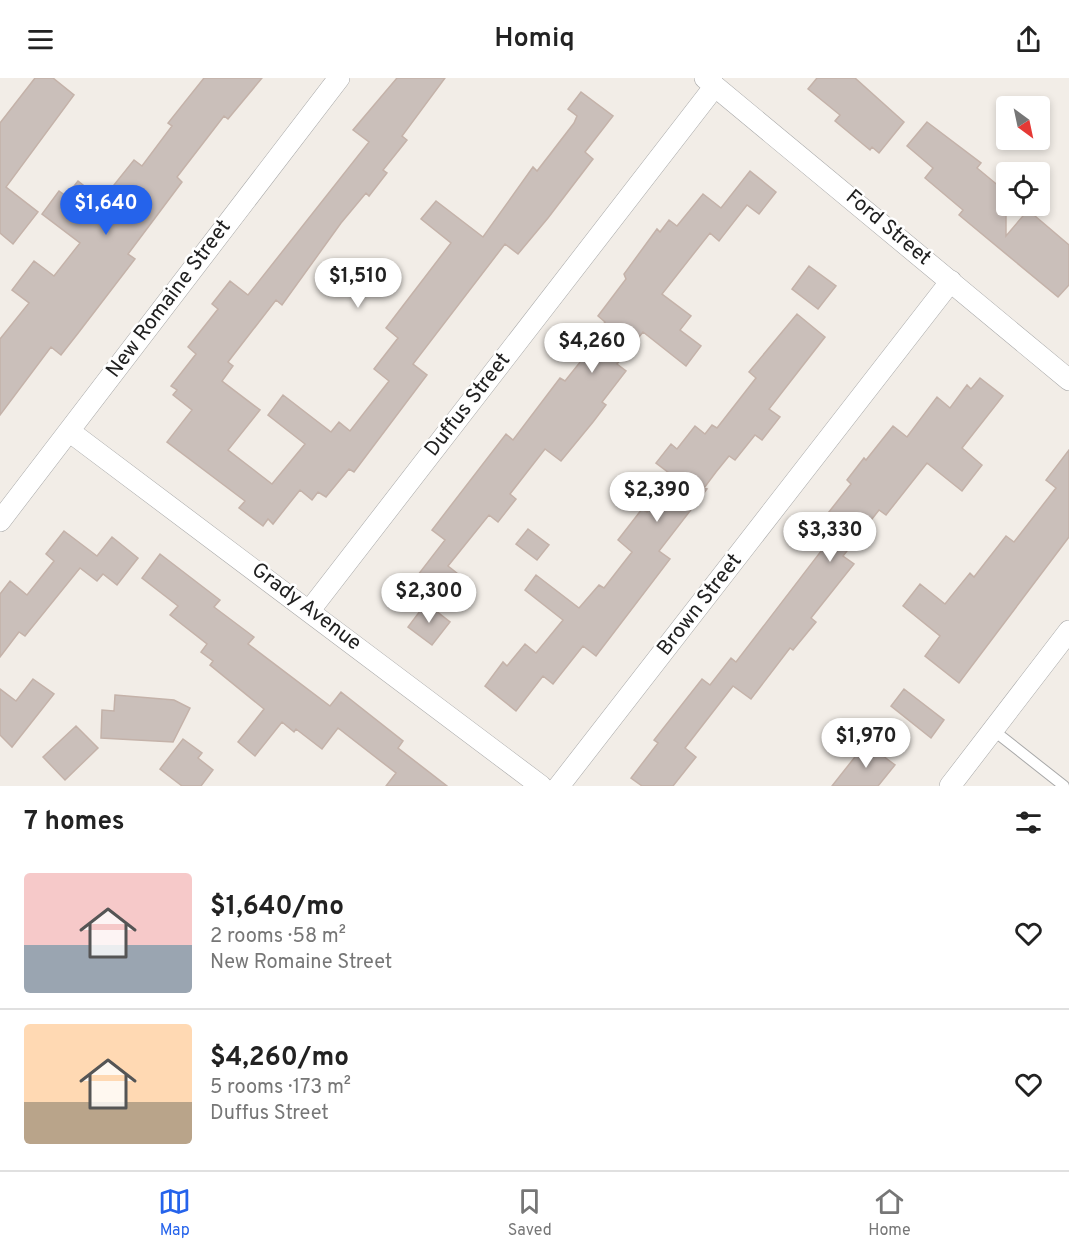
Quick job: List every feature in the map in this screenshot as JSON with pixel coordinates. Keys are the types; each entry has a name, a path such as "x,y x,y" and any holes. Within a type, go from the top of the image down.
{"street":[{"name":"New Romaine Street","path":"0,521 339,78"},
{"name":"Ford Street","path":"710,82 1069,380"},
{"name":"Duffus Street","path":"310,610 710,82"},
{"name":"Brown Street","path":"559,786 951,281"},
{"name":"Grady Avenue","path":"69,430 541,786"},
{"path":"950,786 1069,631"}],"lane":[{"path":"993,730 1064,786"}],"building":[{"path":"35,78 53,78 74,95 6,187 38,212 13,244 0,233 0,123"},
{"path":"204,78 262,78 228,119 224,116 177,177 182,182 128,254 135,259 79,332 61,355 51,347 0,415 0,339 29,303 12,290 34,261 54,276 80,243 42,214 59,191 66,196 78,181 102,200 134,160 142,166 172,126 168,123"},
{"path":"397,78 445,78 402,136 407,140 383,170 387,173 369,196 366,193 341,223 282,305 276,300 228,362 233,366 222,381 260,410 228,450 272,484 305,444 268,415 283,395 331,432 339,422 350,431 389,381 374,369 398,338 386,328 451,243 421,219 436,201 483,237 533,167 537,171 574,123 577,116 568,109 581,92 613,116 585,152 593,159 548,218 518,254 505,244 413,364 427,375 354,472 349,469 326,497 318,492 312,500 300,490 273,524 268,519 263,526 239,508 245,501 167,442 192,410 173,395 177,390 171,386 196,354 188,347 218,309 212,304 230,281 248,295 369,142 353,130"},
{"path":"817,78 855,78 904,122 879,153 872,147 870,150 835,121 840,115 808,89"},
{"path":"927,122 981,163 977,168 996,184 996,216 1006,216 1006,236 1023,216 1035,216 1069,245 1069,285 1058,297 959,215 963,210 925,178 933,168 907,146"},
{"path":"750,171 776,192 759,214 747,205 719,241 710,233 662,294 691,316 680,330 701,346 686,366 643,332 617,364 626,371 602,402 606,405 561,461 545,449 510,494 516,499 498,522 489,515 448,566 462,577 442,601 414,580 445,540 432,530 506,434 513,440 560,378 565,381 589,351 585,348 605,322 598,316 626,279 624,274 657,229 660,232 669,220 677,226 703,194 721,208"},
{"path":"809,266 836,286 818,309 792,289"},
{"path":"797,314 825,337 769,409 780,417 762,440 755,435 735,460 729,456 716,472 704,488 707,489 659,551 670,559 596,656 583,646 553,684 543,676 516,711 485,686 503,662 507,666 525,644 536,653 563,620 525,590 536,575 579,608 599,585 604,588 632,552 618,540 642,509 647,512 673,476 656,463 671,444 677,449 695,426 705,434 712,425 717,428 756,378 749,372"},
{"path":"980,378 1003,396 962,448 982,465 962,491 927,463 886,515 879,510 843,556 854,564 811,618 816,622 793,650 790,648 751,699 733,686 685,748 696,757 673,786 642,786 631,778 658,743 654,740 702,679 710,685 731,658 736,662 835,533 821,522 851,484 847,480 864,458 866,460 893,426 907,437 937,397 950,408 967,385 971,389"},
{"path":"1069,450 1069,537 959,683 925,656 940,636 903,606 920,584 945,604 970,573 974,577 1006,536 1014,542 1056,488 1046,480"},
{"path":"528,529 549,545 537,560 516,544"},
{"path":"64,531 97,556 112,537 138,558 117,585 103,574 97,581 80,568 25,636 19,632 0,657 0,594 10,581 27,595 54,561 46,554"},
{"path":"160,554 220,600 214,607 254,637 248,644 330,706 341,692 403,741 398,748 447,786 386,786 396,773 338,728 322,749 296,729 294,732 282,722 255,756 238,742 264,709 210,665 213,661 201,652 207,644 170,615 178,606 142,578"},
{"path":"426,603 450,622 432,645 408,627"},
{"path":"33,679 54,694 12,747 0,735 0,689 16,701"},
{"path":"904,689 944,720 931,738 891,706"},
{"path":"115,695 174,700 190,708 173,742 101,738 102,710 114,711"},
{"path":"76,726 98,748 65,780 43,757"},
{"path":"183,739 202,753 198,758 213,770 201,786 182,786 160,769"},
{"path":"866,743 895,765 878,786 832,786"}]}
